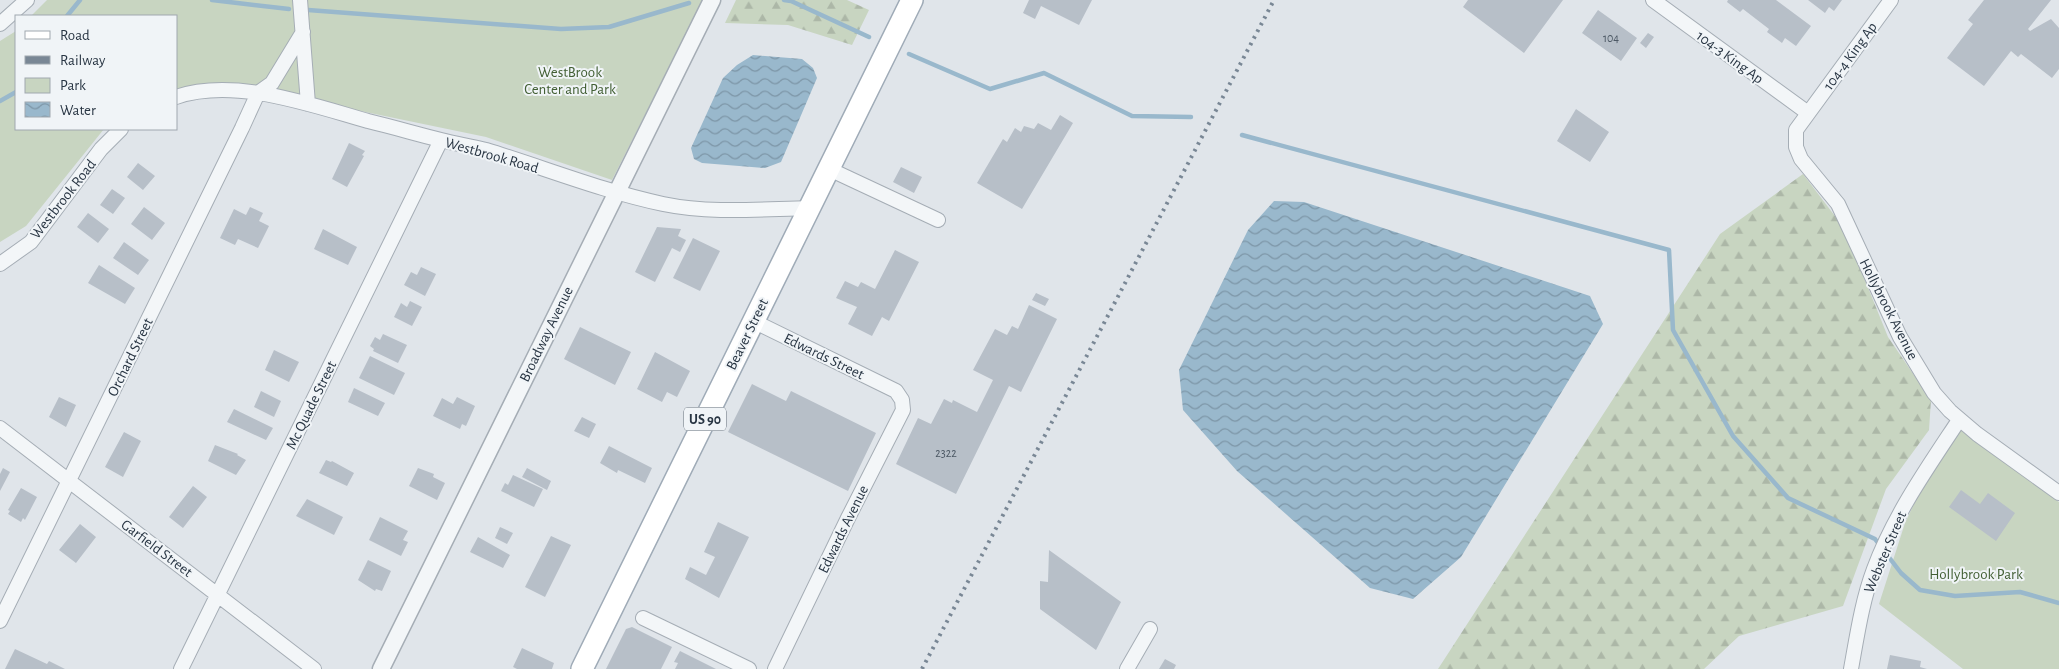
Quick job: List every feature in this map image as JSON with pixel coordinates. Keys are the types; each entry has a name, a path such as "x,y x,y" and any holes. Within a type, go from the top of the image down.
{"main road":[{"name":"Beaver Street","path":"582,669 912,0"}],"street":[{"path":"0,24 27,0"},
{"path":"300,0 308,104"},
{"name":"Broadway Avenue","path":"381,669 712,0"},
{"name":"104-3 King Ap","path":"1652,0 1808,113"},
{"name":"104-4 King Ap","path":"1808,113 1892,0"},
{"path":"258,93 272,83 303,32"},
{"name":"Westbrook Road","path":"178,97 202,91 282,96 483,150 616,193 665,204 724,210 810,208"},
{"name":"Orchard Street","path":"0,621 258,93"},
{"name":"Hollybrook Avenue","path":"1808,113 1796,130 1796,147 1801,159 1838,204 1900,337 1934,393 1959,420 2059,493"},
{"name":"Westbrook Road","path":"0,264 31,242 101,149 120,130"},
{"name":"Mc Quade Street","path":"181,669 441,140"},
{"path":"828,169 938,220"},
{"name":"Edwards Street","path":"753,321 896,391"},
{"name":"Edwards Avenue","path":"776,669 848,518 903,410 902,400 896,391"},
{"name":"Webster Street","path":"1851,669 1866,597 1874,569 1891,529 1924,472 1959,420"},
{"name":"Garfield Street","path":"0,428 314,669"},
{"path":"643,618 749,669"},
{"path":"1127,669 1150,629"}],"green space":[{"name":"WestBrook Center and Park","path":"47,0 703,0 612,180 486,137 346,108 206,85 178,90 178,15 32,15"},
{"path":"736,0 847,0 869,10 852,45 788,25 725,23"},
{"path":"15,32 15,130 103,130 26,226 0,242 0,41"},
{"path":"1803,174 1844,228 1888,337 1931,400 1929,430 1886,489 1843,606 1739,636 1704,669 1438,669 1720,234"},
{"name":"Hollybrook Park","path":"1959,429 2059,502 2059,669 1963,669 1879,604 1905,523 1921,489"}],"water":[{"path":"753,55 802,59 813,68 817,78 781,162 765,168 702,163 694,159 691,148 723,78 737,65"},
{"path":"1274,201 1304,202 1590,296 1603,324 1461,557 1413,599 1370,588 1237,471 1183,410 1179,370 1248,230"}],"building":[{"path":"1029,0 1092,0 1079,25 1041,6 1035,19 1023,13"},
{"path":"1468,0 1563,0 1524,53 1463,7"},
{"path":"1728,0 1776,0 1811,26 1796,46 1785,38 1782,43 1767,32 1769,29 1743,9 1740,12 1727,2"},
{"path":"1808,0 1842,0 1834,11 1829,7 1825,13"},
{"path":"1984,0 2051,0 2028,29 2030,31 2051,19 2059,28 2059,69 2052,78 2021,54 2018,57 2011,51 1984,86 1947,58 1973,24 1968,20"},
{"path":"1598,10 1637,38 1621,61 1582,33"},
{"path":"1648,33 1654,37 1646,48 1640,43"},
{"path":"1576,109 1609,132 1590,162 1557,141"},
{"path":"1060,115 1073,123 1022,209 977,183 1003,139 1007,142 1015,128 1021,132 1024,126 1034,129 1038,123 1051,130"},
{"path":"349,143 365,151 347,187 332,179"},
{"path":"138,163 155,176 143,190 127,177"},
{"path":"901,167 922,177 914,193 893,182"},
{"path":"112,189 125,198 113,214 100,205"},
{"path":"144,207 165,223 152,240 131,224"},
{"path":"250,207 263,213 259,221 269,226 258,248 238,239 235,245 220,238 234,209 246,215"},
{"path":"88,213 109,229 98,243 77,227"},
{"path":"657,227 681,229 678,236 686,240 680,252 672,248 655,282 635,272"},
{"path":"323,229 357,247 348,265 314,249"},
{"path":"693,238 720,251 700,291 673,278"},
{"path":"124,242 149,260 138,275 113,258"},
{"path":"895,250 919,262 889,321 882,317 872,336 848,324 857,307 836,298 845,281 858,287 861,282 875,289"},
{"path":"99,265 135,288 125,304 88,283"},
{"path":"421,267 436,274 425,296 404,285 411,272 417,275"},
{"path":"1036,293 1049,299 1045,306 1032,300"},
{"path":"410,301 422,307 412,326 394,317 401,303 407,307"},
{"path":"1029,305 1057,319 1021,392 1009,386 956,494 896,464 918,418 931,424 944,399 952,403 953,400 977,412 993,380 973,370 995,329 1007,335 1012,326 1018,329"},
{"path":"580,327 631,352 615,385 564,359"},
{"path":"383,334 407,345 398,363 373,351 374,349 370,346 375,337 380,340"},
{"path":"274,350 299,362 289,382 265,370"},
{"path":"655,352 690,371 677,397 667,392 662,402 637,389"},
{"path":"370,356 405,373 394,395 359,378"},
{"path":"752,384 786,401 791,391 876,433 848,491 728,432"},
{"path":"354,388 385,403 378,416 348,402"},
{"path":"261,391 281,401 274,417 254,407"},
{"path":"59,397 76,405 66,427 49,417"},
{"path":"457,397 475,406 466,426 462,424 460,429 433,416 442,398 453,404"},
{"path":"234,409 273,428 266,440 227,422"},
{"path":"582,417 596,424 589,438 574,431"},
{"path":"124,432 141,441 123,477 105,467"},
{"path":"215,445 238,454 246,460 236,475 208,461"},
{"path":"609,446 652,468 645,483 618,470 617,473 600,463"},
{"path":"326,460 332,461 354,473 347,486 319,473"},
{"path":"3,468 10,472 0,491 0,474"},
{"path":"418,468 434,474 433,477 445,483 437,500 409,486"},
{"path":"527,468 551,481 547,490 522,477"},
{"path":"513,475 543,489 534,507 501,491 505,483 508,485"},
{"path":"193,486 207,497 183,528 169,517"},
{"path":"21,488 37,497 25,520 23,518 21,522 8,514 10,511 8,510"},
{"path":"1961,490 1980,504 1988,493 2015,513 1996,541 1949,507"},
{"path":"307,499 343,517 334,535 296,516"},
{"path":"380,517 408,531 403,540 408,542 401,556 369,540"},
{"path":"718,522 749,537 719,598 685,579 690,567 706,575 715,557 704,552"},
{"path":"80,524 96,537 76,563 59,550"},
{"path":"500,527 513,533 507,544 495,538"},
{"path":"551,536 571,545 545,597 525,587"},
{"path":"478,537 510,555 503,568 470,552"},
{"path":"1049,550 1121,602 1096,650 1040,609 1040,581 1048,582"},
{"path":"368,560 391,571 382,591 376,589 375,591 358,580"},
{"path":"632,627 672,647 661,669 606,669 626,629"},
{"path":"522,648 554,663 552,669 517,669 513,667"},
{"path":"15,649 47,664 49,661 65,669 5,669"},
{"path":"680,651 716,669 675,669 678,663 674,662"},
{"path":"1890,655 1921,661 1920,667 1927,669 1887,669"},
{"path":"1165,659 1176,665 1174,669 1159,669"}],"waterway":[{"path":"68,15 80,0"},
{"path":"212,0 289,9"},
{"path":"784,0 791,1 869,37"},
{"path":"308,10 561,29 609,27 689,3"},
{"path":"909,54 990,89 1044,73 1132,116 1191,117"},
{"path":"0,101 15,93"},
{"path":"1242,135 1669,250 1673,330 1733,436 1788,498 1875,539 1901,573 1920,590 1955,596 2020,592 2059,603"}],"railway":[{"path":"922,669 1274,0"}]}
